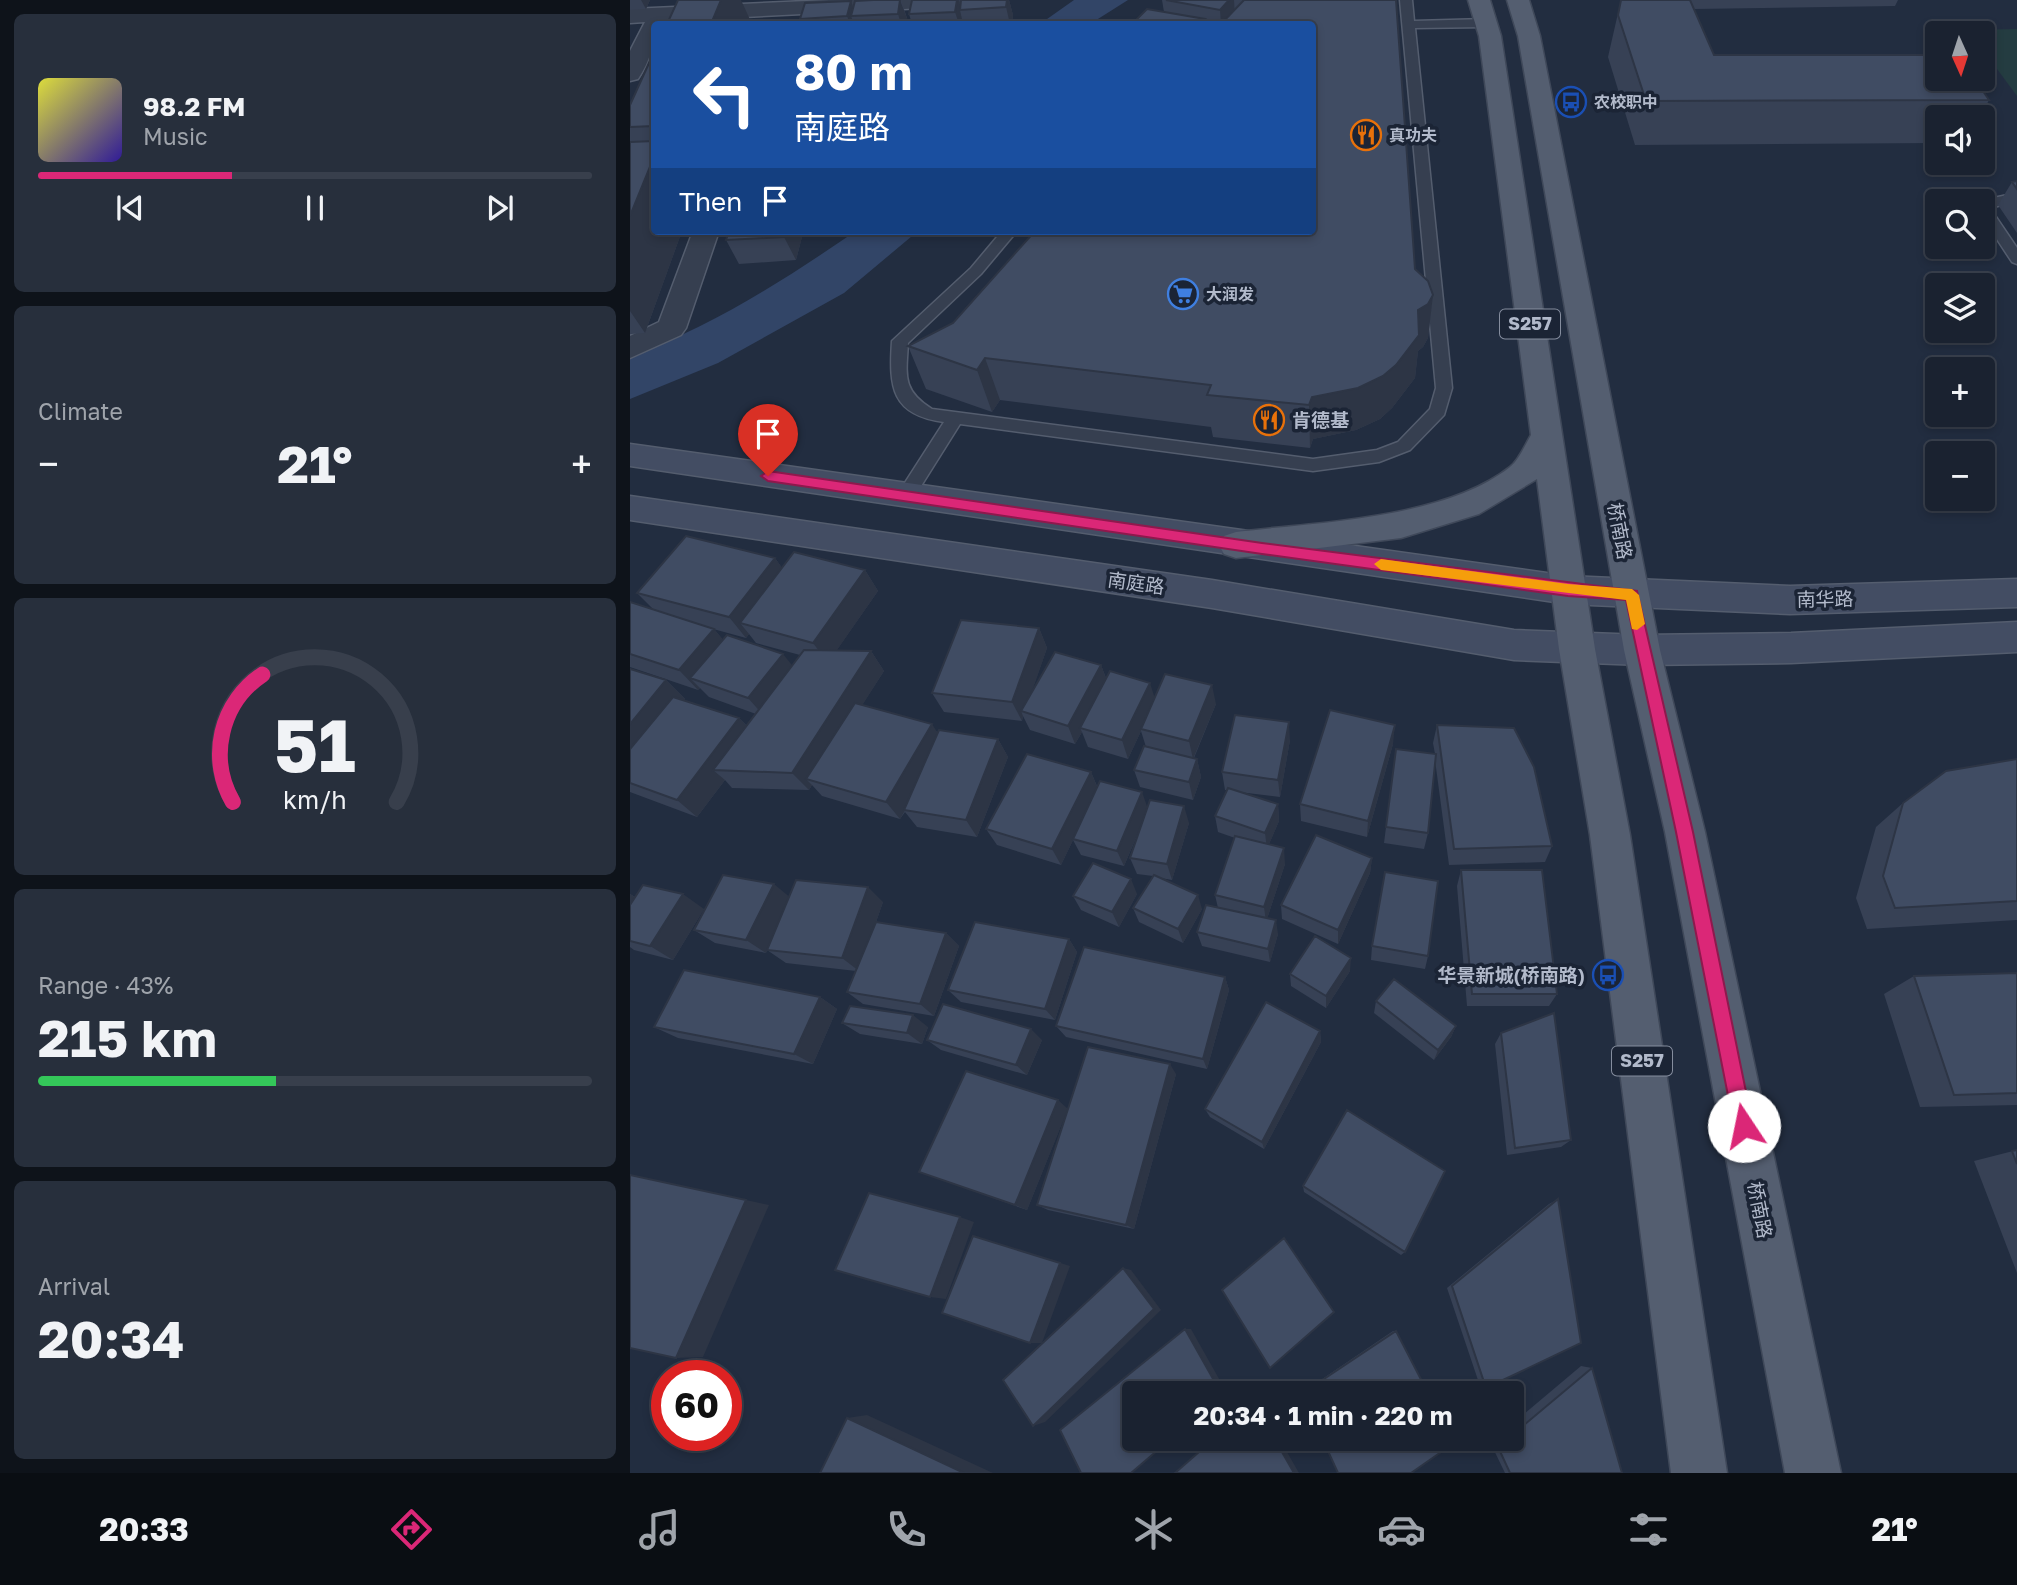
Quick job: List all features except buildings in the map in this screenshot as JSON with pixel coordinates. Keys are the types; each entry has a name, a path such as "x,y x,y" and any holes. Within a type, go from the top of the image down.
{"main road":[{"name":"桥南路","path":"1518,0 1529,36 1642,650 1685,832 1813,1473"},
{"name":"S257","path":"1483,12 1577,649 1610,835 1699,1473"},
{"path":"1236,545 1401,524 1467,505 1523,474 1546,437"}],"street":[{"path":"630,16 787,11 964,0"},
{"path":"630,74 651,32"},
{"path":"630,348 671,328 705,235"},
{"path":"630,455 905,498 1236,545 1568,590 1632,595"},
{"name":"南庭路","path":"630,508 1212,594 1514,645 1642,650"},
{"name":"南华路","path":"1632,595 1798,600 2017,593"},
{"path":"1642,650 1791,648 2017,637"}],"lane":[{"path":"1007,235 976,271 900,341 898,377 906,400 928,414 954,420 1313,465 1379,456 1404,446 1438,411 1444,388 1406,0"},
{"path":"1409,25 1483,12"},
{"path":"2017,197 2000,197 1986,202 1983,208 2017,259"},
{"path":"905,498 954,420"}],"green space":[{"path":"1995,29 2017,29 2017,96 1995,66"}],"water":[{"path":"1074,0 1128,0 1095,21 1044,21"},
{"path":"850,235 913,235 844,293 718,363 630,399 630,356 719,317"}],"slow traffic":[{"path":"1381,564 1568,590 1632,595 1637,624"}],"place":[{"name":"农校职中","path":"1571,102"},
{"name":"真功夫","path":"1366,135"},
{"name":"大润发","path":"1183,294"},
{"name":"肯德基","path":"1269,420"},
{"name":"华景新城(桥南路)","path":"1608,975"}],"route":[{"path":"768,476 1262,548 1568,590 1632,595 1642,650 1685,832 1744,1126"}]}
